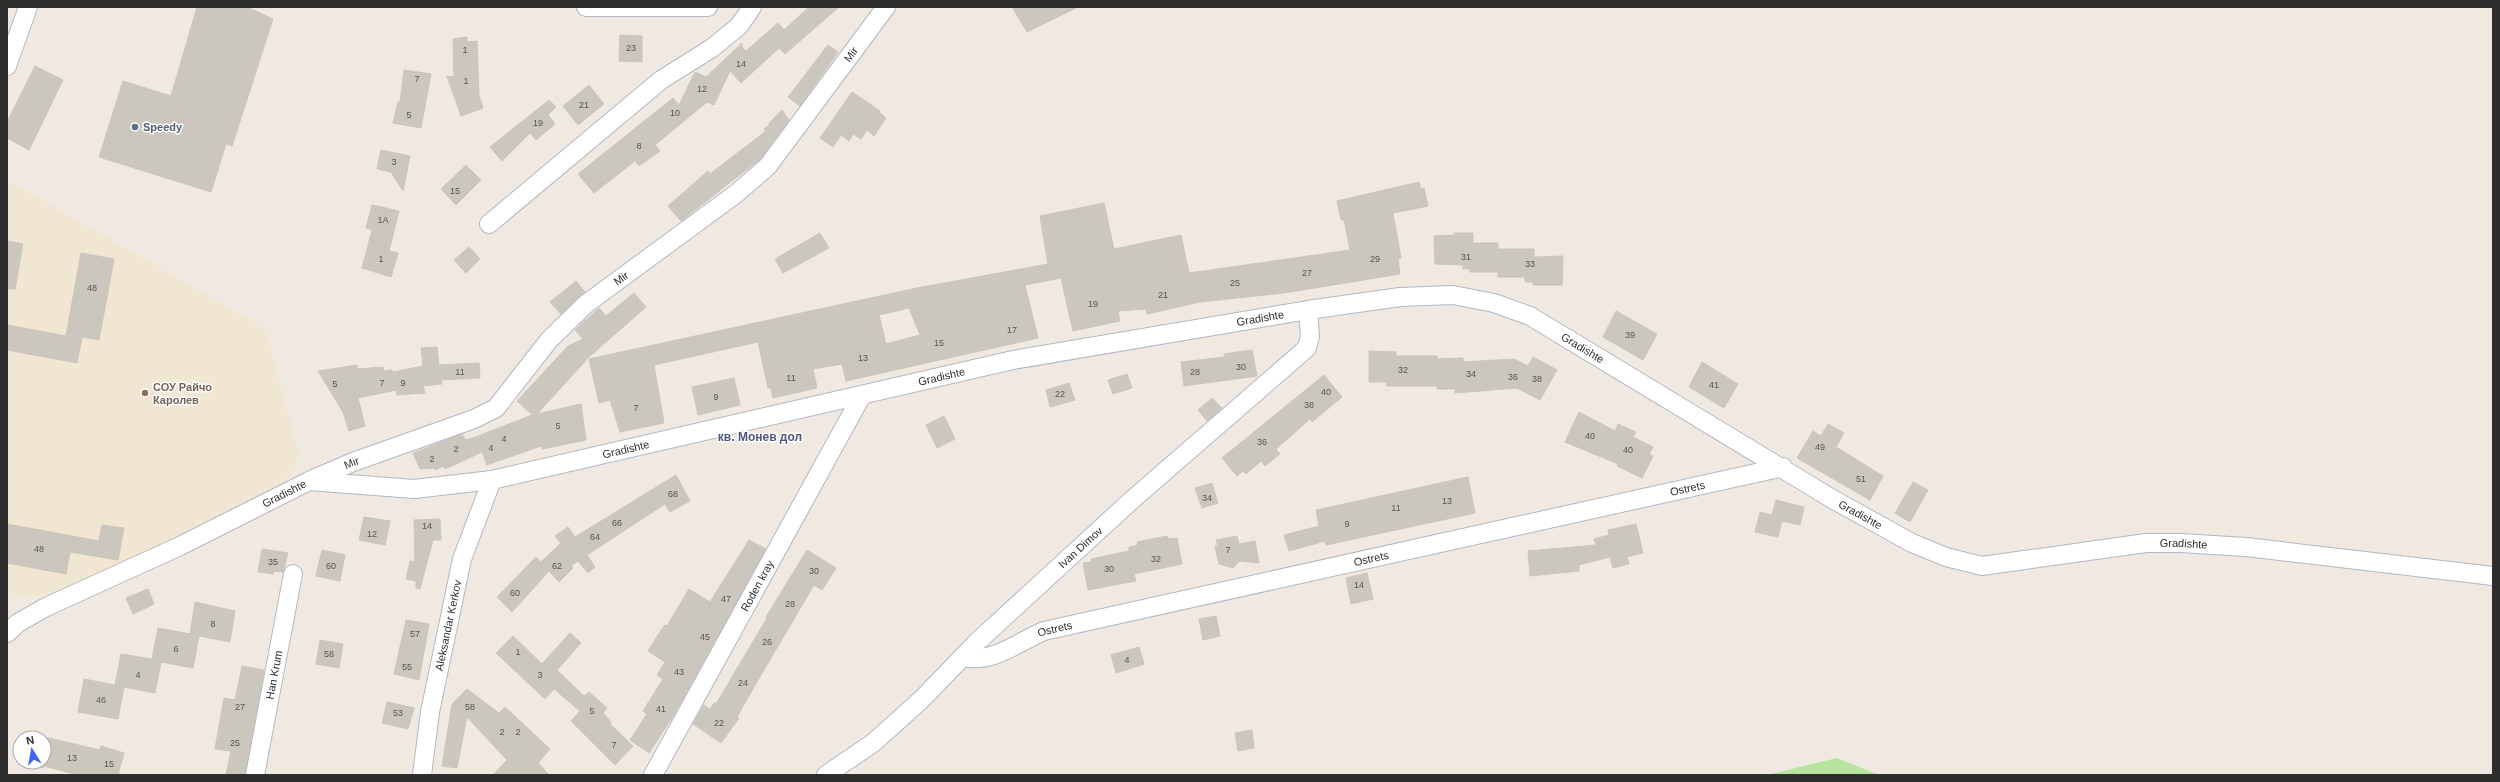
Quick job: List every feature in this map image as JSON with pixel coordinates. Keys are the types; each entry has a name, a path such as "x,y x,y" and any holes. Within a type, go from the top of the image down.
{"street":[{"path":"7,66 28,7"},
{"path":"586,7 708,7"},
{"path":"489,224 661,80 712,48 738,26 752,7"},
{"name":"Mir","path":"308,481 353,462 474,419 496,408 549,340 586,304 737,193 768,166 886,7"},
{"name":"Gradishte","path":"7,633 18,622 46,607 180,546 308,481 414,488 492,480 1013,360 1308,310 1400,297 1453,295 1494,303 1530,316 1783,467 1834,500 1912,543 1946,557 1982,566 2146,542 2181,543 2246,547 2493,576"},
{"name":"Ivan Dimov","path":"826,775 874,743 1133,499 1307,348 1310,336 1308,310"},
{"name":"Roden kray","path":"653,775 861,396"},
{"name":"Ostrets","path":"964,657 975,660 986,659 1044,631 1783,467"},
{"name":"Aleksandar Kerkov","path":"422,775 431,706 462,559 492,480"},
{"name":"Han Krum","path":"255,775 293,574"}],"shaded area":[{"name":"СОУ Райчо Каролев","path":"7,180 258,324 267,333 298,452 295,470 282,484 63,593 7,599"}],"green space":[{"path":"1837,758 1879,775 1767,775"}],"building":[{"path":"197,7 247,7 273,19 232,146 226,144 211,192 99,157 123,81 171,96"},
{"path":"809,7 839,7 785,54 779,48 741,83 730,71 714,105 707,102 655,145 660,151 639,166 635,161 594,193 578,174 673,98 679,105 695,72 706,77 742,43 742,47 746,51 778,23 784,30"},
{"path":"1012,7 1078,7 1027,32"},
{"path":"620,35 642,36 642,62 619,61"},
{"path":"467,37 467,42 477,41 479,95 483,108 461,116 447,76 454,77 453,39"},
{"path":"828,45 838,52 800,106 788,97"},
{"path":"35,66 63,80 29,150 7,138 7,122"},
{"path":"404,70 431,74 421,128 393,123 398,102 400,102"},
{"path":"589,85 604,104 578,125 563,106"},
{"path":"852,92 880,111 879,112 886,118 874,136 867,130 861,139 853,134 849,141 841,135 833,147 820,138"},
{"path":"549,100 556,107 548,115 555,124 536,140 530,133 502,161 490,147"},
{"path":"782,110 789,120 760,159 681,221 668,206 708,171 710,174 766,131 764,129"},
{"path":"381,150 410,156 403,191 391,172 377,169"},
{"path":"466,165 481,180 456,205 441,189"},
{"path":"1419,182 1421,189 1424,188 1428,206 1393,213 1401,258 1398,259 1400,274 1284,293 1200,302 1147,314 1146,309 1118,311 1120,321 1073,331 1061,278 1025,285 1038,338 846,381 842,364 813,369 817,388 773,398 771,388 768,388 758,342 654,365 664,423 620,432 610,400 599,403 589,359 917,288 1048,264 1040,216 1104,203 1114,249 1181,235 1189,273 1350,250 1344,220 1341,220 1337,201","holes":["909,308 920,335 886,344 879,315"]},
{"path":"372,205 399,211 389,251 398,253 391,277 362,268 372,230 366,228"},
{"path":"820,233 829,248 783,273 775,259"},
{"path":"1454,233 1473,233 1473,243 1498,243 1498,249 1534,249 1534,257 1563,256 1562,285 1533,285 1533,282 1525,282 1525,277 1498,277 1498,272 1470,272 1470,269 1463,269 1463,265 1435,264 1434,236 1455,235"},
{"path":"7,241 23,244 15,289 7,289"},
{"path":"469,247 480,259 466,273 454,260"},
{"path":"81,253 114,259 99,340 82,337 77,363 7,350 7,325 66,336"},
{"path":"576,281 585,292 561,314 550,302"},
{"path":"634,293 646,307 589,357 537,414 581,404 586,440 542,449 541,446 487,465 482,452 445,469 444,466 435,470 434,468 420,469 413,453 462,434 465,440 473,438 532,415 517,401 568,346 583,339 575,330 599,308 606,316"},
{"path":"1616,311 1657,334 1643,360 1603,337"},
{"path":"437,347 439,365 479,363 480,378 441,380 442,384 423,386 425,393 397,395 396,390 358,398 365,426 349,431 343,412 318,371 357,365 357,369 383,367 384,371 392,370 393,372 423,366 421,348"},
{"path":"1252,350 1257,376 1184,386 1181,362 1225,357 1224,354"},
{"path":"1369,351 1396,352 1396,356 1437,356 1437,359 1463,358 1463,362 1514,359 1528,366 1533,357 1557,370 1540,400 1517,388 1455,393 1455,389 1437,389 1437,386 1387,386 1386,382 1369,382"},
{"path":"1702,362 1738,384 1724,408 1689,387"},
{"path":"1127,374 1132,388 1113,394 1108,380"},
{"path":"1324,375 1342,397 1312,422 1310,419 1276,449 1280,454 1265,466 1261,461 1246,474 1243,471 1237,476 1222,458"},
{"path":"734,378 740,405 698,415 692,387"},
{"path":"1069,383 1075,400 1050,407 1046,390"},
{"path":"1212,398 1222,408 1207,421 1198,410"},
{"path":"1579,412 1615,431 1618,424 1636,432 1633,437 1653,447 1649,454 1653,456 1642,478 1617,466 1618,464 1565,442"},
{"path":"944,416 955,439 937,448 926,425"},
{"path":"1828,424 1844,433 1836,447 1883,476 1870,500 1797,458 1813,431 1821,436"},
{"path":"676,475 690,501 670,512 665,504 587,555 595,567 588,573 578,561 571,566 573,568 559,582 549,571 512,612 497,597 536,557 541,562 561,543 555,536 568,527 575,537"},
{"path":"1468,477 1475,513 1326,545 1325,541 1289,551 1284,535 1319,526 1316,510"},
{"path":"1913,482 1928,490 1910,522 1895,513"},
{"path":"1212,483 1218,503 1202,508 1195,488"},
{"path":"1776,500 1804,507 1800,525 1782,521 1778,537 1755,532 1760,512 1772,515"},
{"path":"364,517 390,521 385,545 359,540"},
{"path":"440,519 441,540 433,540 420,589 416,588 416,581 406,579 410,561 415,562 414,520"},
{"path":"7,524 99,541 102,525 124,528 118,560 70,552 66,574 7,563"},
{"path":"1636,524 1643,553 1627,557 1629,564 1613,568 1610,557 1579,565 1579,571 1530,576 1528,551 1596,545 1594,539 1609,535 1608,530"},
{"path":"1167,536 1168,539 1177,538 1182,564 1134,574 1136,581 1088,590 1083,563 1092,562 1091,559 1129,551 1129,547 1138,545 1137,542"},
{"path":"1237,536 1239,544 1255,541 1259,563 1240,561 1233,568 1219,564 1215,546 1218,546 1216,540"},
{"path":"749,540 766,549 675,713 649,753 630,740 647,714 643,711 663,679 657,675 665,662 648,651 665,625 667,626 689,589 710,602"},
{"path":"262,549 288,553 283,572 274,571 273,574 258,572"},
{"path":"322,550 345,555 340,581 316,576"},
{"path":"807,550 836,568 822,590 814,585 737,717 739,718 721,743 693,724 704,705 710,709 714,703 716,704 767,618 766,617"},
{"path":"1367,573 1373,599 1351,604 1346,578"},
{"path":"148,589 154,604 133,614 126,598"},
{"path":"195,602 235,611 230,642 199,636 193,668 161,662 155,693 124,687 118,719 78,712 84,679 115,685 121,654 152,659 158,628 190,634"},
{"path":"1216,616 1220,636 1203,640 1199,619"},
{"path":"406,620 429,624 419,680 394,674"},
{"path":"570,633 581,643 557,670 584,696 589,692 607,708 603,713 611,722 610,724 633,746 615,765 571,721 580,711 554,689 545,699 496,653 513,636 542,664"},
{"path":"320,640 343,644 339,668 316,664"},
{"path":"1139,647 1144,664 1116,673 1111,655"},
{"path":"242,666 264,670 245,775 226,775 231,751 215,749 224,698 235,700"},
{"path":"467,689 499,713 505,707 550,749 538,763 549,775 493,775 507,760 467,717 457,768 442,766 452,704"},
{"path":"387,702 414,708 408,729 382,723"},
{"path":"1252,730 1254,748 1238,751 1235,733"},
{"path":"52,739 100,750 101,746 124,753 118,775 78,775 52,768"}],"place":[{"name":"Speedy","path":"135,127"},
{"name":"СОУ Райчо Каролев","path":"145,393"}],"district":[{"name":"кв. Монев дол","path":"760,437"}]}
